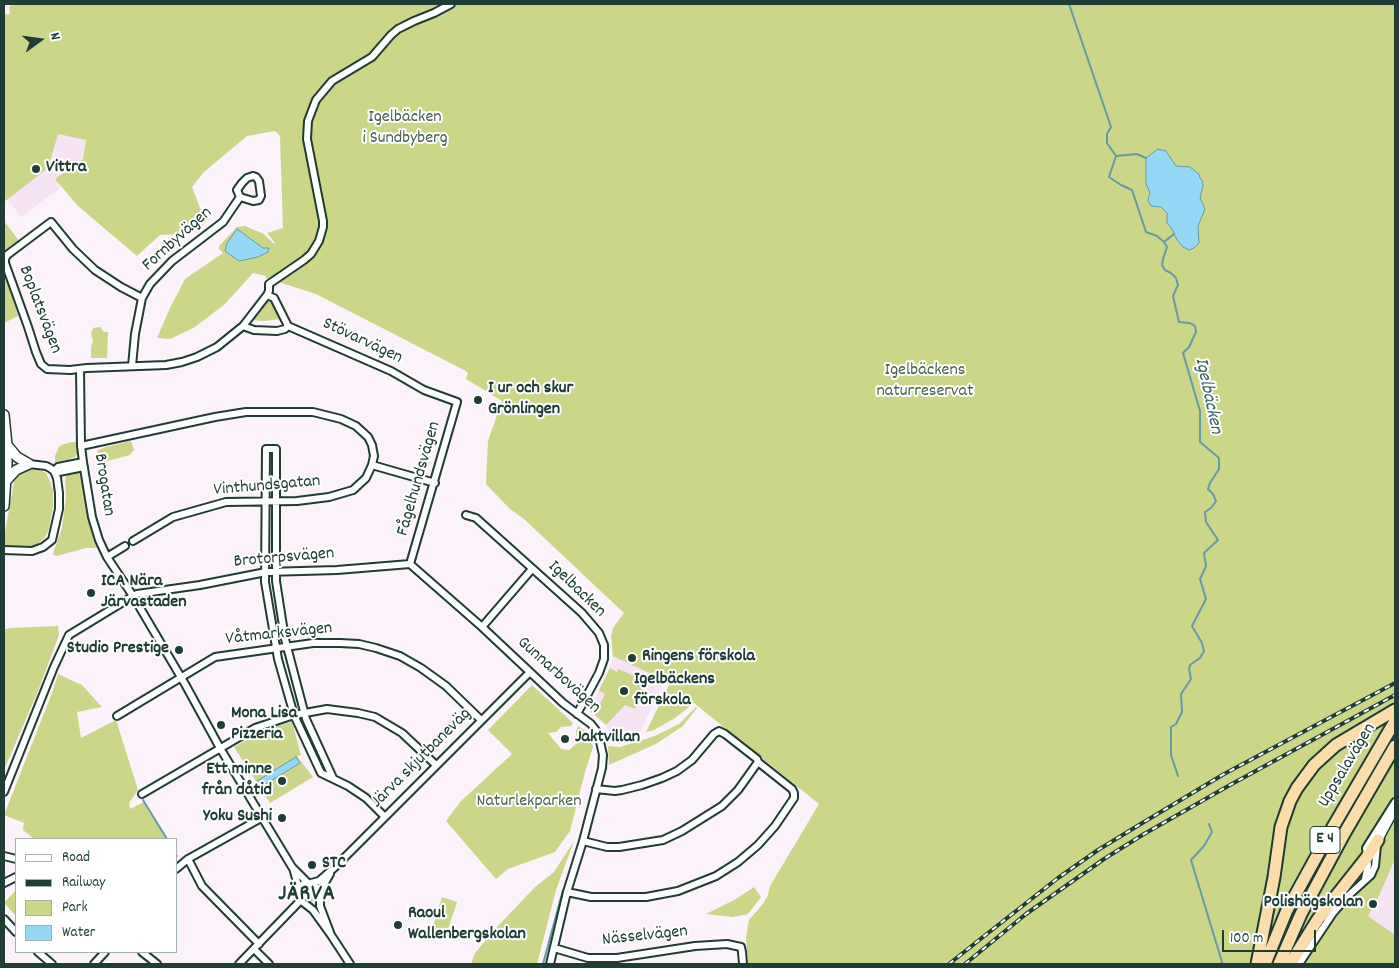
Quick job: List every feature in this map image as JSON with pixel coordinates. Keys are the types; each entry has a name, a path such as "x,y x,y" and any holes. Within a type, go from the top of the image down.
{"highway":[{"path":"1257,964 1274,877 1281,828 1290,801 1297,788 1314,765 1336,745 1395,710"},
{"name":"Uppsalavägen","path":"1265,964 1287,910 1395,720"},
{"name":"Uppsalavägen","path":"1279,964 1301,914 1344,834 1395,746"},
{"path":"1290,964 1318,919 1367,857 1378,840"}],"main road":[{"path":"4,415 7,445 4,506"},
{"path":"7,445 16,457 29,464"},
{"path":"6,481 16,470 29,464"}],"street":[{"path":"80,369 166,365 182,362 217,347 243,326 267,295 269,284 311,254 320,241 323,221 307,139 308,121 316,100 332,81 372,57 398,29 434,14 451,4"},
{"name":"Fornbyvägen","path":"132,366 135,334 142,298 150,284 164,268 223,222 240,197"},
{"name":"Boplatsvägen","path":"80,369 46,369 41,364 5,263 7,255 51,222 73,249 95,270 142,298"},
{"path":"243,326 254,330 277,331 288,326 274,298 267,295"},
{"name":"Stövarvägen","path":"288,326 391,371 424,390 457,402"},
{"name":"Brogatan","path":"80,369 83,465 92,517 99,540 220,748 292,866"},
{"name":"Fågelhundsvägen","path":"410,564 457,402"},
{"path":"81,446 246,412 313,412 341,419 356,426 368,437 372,445 374,456 372,465 434,484"},
{"path":"333,778 304,713 286,647 276,572 276,449 266,449 266,589 278,659 294,715 321,773 366,798 386,817"},
{"path":"4,550 32,551 52,540 59,508 58,486 54,471 46,466 29,464"},
{"path":"54,471 58,467 83,465"},
{"name":"Vinthundsgatan","path":"133,541 173,517 226,502 276,502 329,497 353,490 366,478 372,465"},
{"name":"Igelbacken","path":"466,515 476,518 591,623 599,633 604,645 604,658 599,673 577,714"},
{"path":"107,556 125,546"},
{"name":"Brotorpsvägen","path":"4,792 69,635 133,596 266,572 338,570 410,564"},
{"name":"Gunnarbovägen","path":"410,564 482,627 563,703 591,724 598,733 603,756 602,768 583,841 567,892 550,964"},
{"name":"Igelbacken","path":"482,627 532,569"},
{"name":"Våtmarksvägen","path":"116,716 215,657 313,643 340,643 359,644 392,652 422,668 446,686 481,720"},
{"name":"Järva skjutbaneväg","path":"321,886 335,867 369,832 530,672"},
{"path":"142,794 255,728 294,715 328,709 358,712 375,717 402,733 436,765"},
{"path":"567,892 598,898 646,897 678,891 716,876 738,862 758,845 776,826 794,798 792,789 720,731 714,734 692,760 677,771 662,778 622,790 615,791 596,788"},
{"path":"583,841 607,847 619,847 663,840 682,831 722,806 738,790 758,762"},
{"path":"1364,881 1368,870 1367,844 1395,802"},
{"path":"1299,964 1334,913 1349,895 1371,875 1375,866 1378,840 1395,808"},
{"path":"178,867 188,859 263,817"},
{"path":"188,859 202,886 257,946 269,964"},
{"path":"292,866 309,883 321,886"},
{"path":"292,866 299,888"},
{"path":"321,886 309,883 303,884 299,888 297,895 300,901 313,910 332,935 350,964"},
{"path":"321,886 320,906 332,935"},
{"path":"308,905 315,904 320,900"},
{"path":"239,964 300,901"},
{"path":"4,919 15,931"},
{"name":"Nässelvägen","path":"554,948 588,958 617,958 695,946 727,944 741,947 743,964"},
{"path":"39,953 52,964"},
{"path":"94,964 104,953"},
{"path":"143,953 157,964"}],"shaded area":[{"name":"Vittra","path":"40,129 86,140 83,159 56,179 61,187 21,217 7,199 4,202"},
{"path":"611,636 646,660 665,679 639,734 613,735 608,732 606,725 589,710 607,675 612,660 613,647"},
{"name":"Polishögskolan","path":"1395,823 1395,964 1307,964"}],"green space":[{"name":"Igelbäckens naturreservat","path":"12,4 1395,4 1395,859 1368,916 1395,935 1395,964 748,964 746,937 749,920 763,904 770,886 819,804 694,703 675,718 654,730 646,732 670,683 662,676 660,678 613,656 611,636 613,628 624,613 524,519 510,509 486,484 488,441 502,401 466,379 468,373 464,370 316,294 253,273 225,304 195,327 170,339 157,338 185,279 223,253 219,246 237,227 245,226 264,234 275,243 267,233 283,228 280,136 275,131 247,136 204,172 192,187 200,208 209,218 197,231 187,222 181,228 180,234 160,235 137,256 78,206 55,179 83,159 86,140 58,134 48,168 4,202 4,12 8,15 10,13 9,7"},
{"path":"4,221 20,242 4,256"},
{"path":"4,269 18,316 4,323"},
{"path":"271,300 282,319 253,320"},
{"path":"100,327 104,332 108,332 107,358 91,358 93,342 91,333 93,328"},
{"path":"131,441 134,450 130,455 100,463 97,451"},
{"path":"71,442 79,442 78,453 75,457 55,462 55,456 59,447"},
{"path":"37,469 46,473 53,490 53,506 49,529 45,537 37,545 23,548 4,546 15,477 25,470"},
{"path":"70,472 79,473 84,484 89,518 97,548 86,548 57,556 53,555 62,528 66,497 65,479"},
{"path":"58,626 59,635 38,691 4,770 4,630 9,628"},
{"path":"610,668 617,672 618,669 648,682 635,709 625,705 606,725 589,710 593,703 599,706 605,694 599,690"},
{"path":"58,674 82,685 102,707 77,712 81,738 116,720 138,790 129,803 130,809 144,802 165,838 33,838 23,830 24,823 4,815"},
{"name":"Naturlekparken","path":"532,685 573,723 571,726 561,727 556,732 548,733 561,749 569,750 577,743 576,731 578,726 587,732 593,747 570,831 555,852 508,869 496,879 446,821 460,802 512,754 488,730"},
{"path":"696,707 683,726 656,744 609,765 608,746 620,747 655,736 679,724"},
{"path":"292,722 301,755 297,756 313,777 270,803 234,747 268,728","holes":["300,763 261,787 257,781"]},
{"path":"574,841 556,890 537,964 471,964 475,953 498,926 535,887 554,872"},
{"path":"754,887 761,897 748,914 733,917 706,914 736,899"},
{"path":"307,888 313,888 317,895 313,902 307,902 303,898 303,892"},
{"path":"15,891 15,915 4,903"},
{"path":"442,897 457,902 445,938 431,933"}],"water":[{"path":"1158,149 1166,151 1176,166 1190,167 1199,174 1202,180 1203,186 1200,198 1205,209 1198,226 1199,243 1189,250 1183,247 1177,240 1167,223 1167,213 1161,207 1151,206 1148,200 1150,193 1146,184 1146,158"},
{"path":"237,229 263,248 269,248 268,252 258,257 239,261 225,251 227,243"},
{"path":"296,757 300,763 261,787 257,781"}],"waterway":[{"name":"Igelbäcken","path":"1069,4 1111,127 1107,134 1107,143 1116,156 1109,177 1132,190 1146,232 1157,236 1167,247 1162,265 1165,270 1176,278 1178,285 1173,296 1179,322 1190,323 1195,326 1196,332 1189,347 1183,353 1200,411 1200,442 1219,458 1219,469 1208,489 1216,501 1205,512 1206,522 1218,540 1204,553 1206,566 1200,579 1206,599 1192,626 1202,643 1204,651 1200,658 1190,665 1191,679 1181,694 1182,712 1176,724 1171,727 1171,755 1178,776"},
{"path":"1116,156 1137,154 1146,158"},
{"path":"1164,242 1174,234"},
{"path":"143,800 166,838"},
{"name":"Igelbäcken","path":"1209,824 1212,832 1204,846 1191,860 1222,962 1221,964"},
{"path":"543,964 563,890"}],"railway":[{"path":"949,964 1058,878 1098,850 1224,774 1395,683"},
{"path":"965,964 1026,914 1104,859 1230,785 1395,695"}],"place":[{"name":"Vittra","path":"36,169"},
{"name":"I ur och skur Grönlingen","path":"478,400"},
{"name":"ICA Nära Järvastaden","path":"91,593"},
{"name":"Studio Prestige","path":"179,650"},
{"name":"Ringens förskola","path":"632,658"},
{"name":"Igelbäckens förskola","path":"624,691"},
{"name":"Mona Lisa Pizzeria","path":"221,725"},
{"name":"Jaktvillan","path":"565,739"},
{"name":"Ett minne från dåtid","path":"282,781"},
{"name":"Yoku Sushi","path":"282,818"},
{"name":"STC","path":"312,865"},
{"name":"Polishögskolan","path":"1373,904"},
{"name":"Raoul Wallenbergskolan","path":"398,925"}],"district":[{"name":"JÄRVA","path":"307,896"}],"park label":[{"name":"Igelbäcken i Sundbyberg","path":"405,129"}]}
